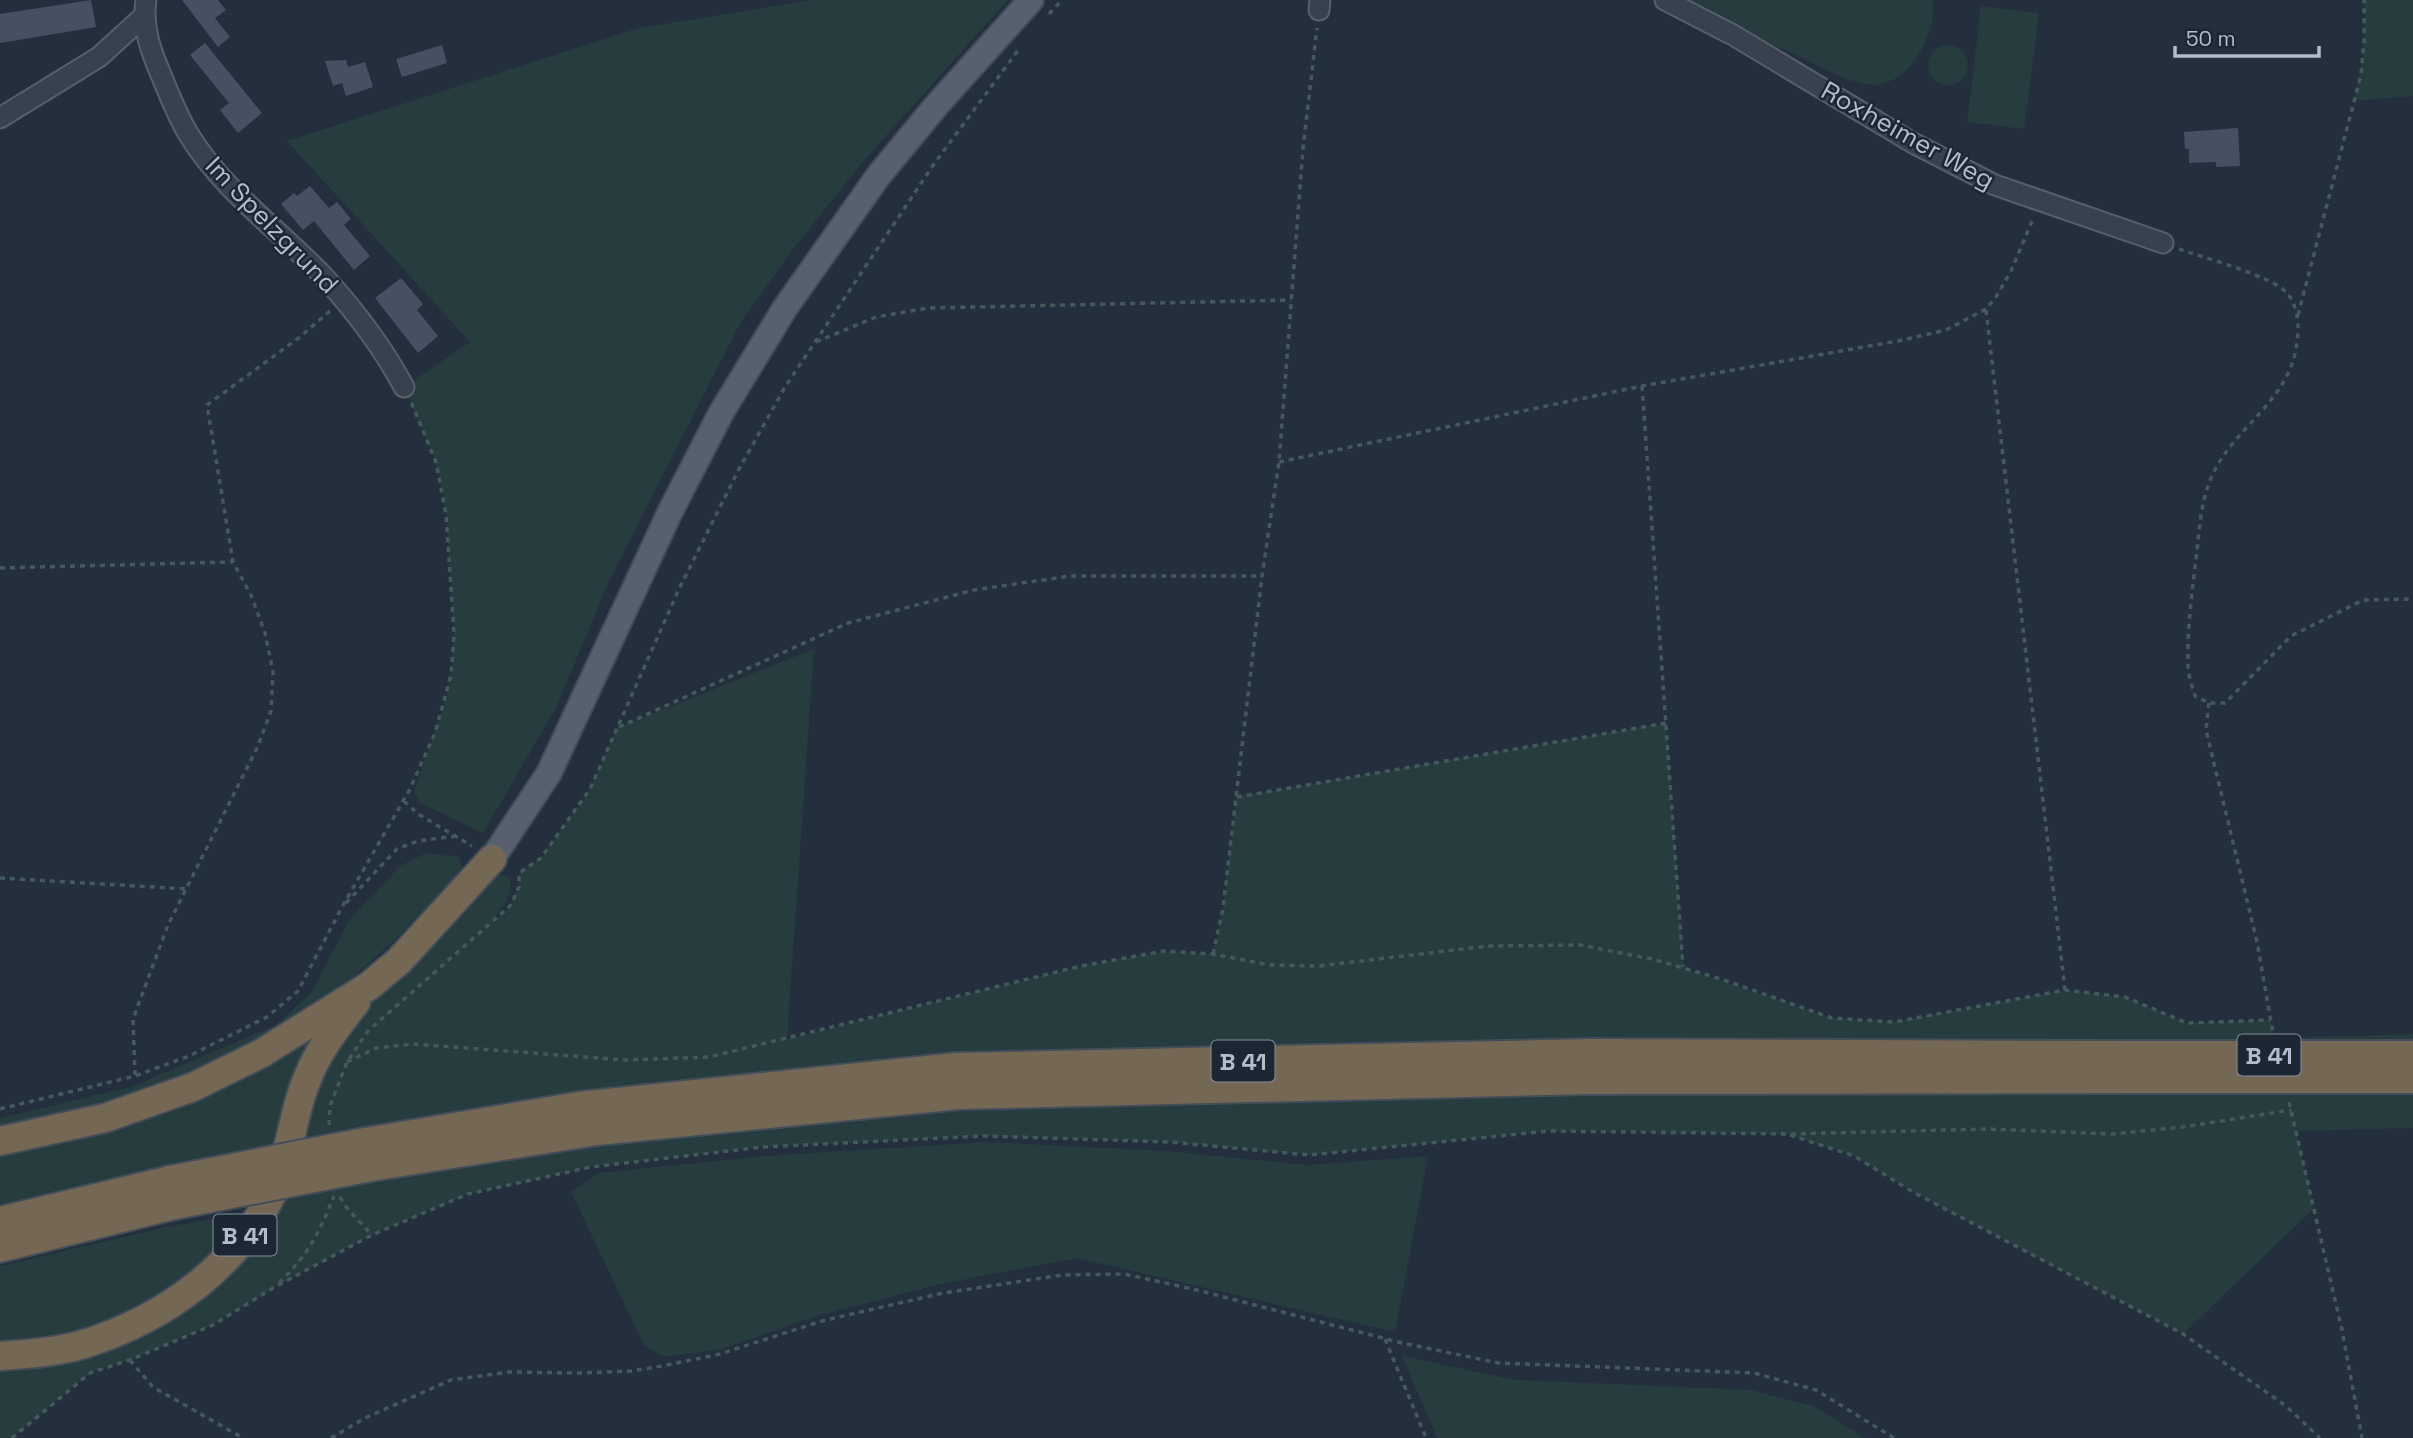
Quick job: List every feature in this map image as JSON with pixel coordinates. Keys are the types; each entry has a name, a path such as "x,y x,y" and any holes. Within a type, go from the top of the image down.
{"highway":[{"name":"B 41","path":"0,1142 105,1118 193,1087 262,1053 369,986 399,961 492,859"},
{"name":"B 41","path":"0,1356 83,1344 137,1323 184,1297 225,1259 256,1221 274,1188 303,1088 321,1046 369,986"},
{"name":"B 41","path":"0,1221 172,1192 368,1154 960,1095 2126,1067 2413,1055"},
{"name":"B 41","path":"2126,1067 2413,1079"},
{"name":"B 41","path":"0,1248 172,1192"}],"main road":[{"path":"492,859 549,773 670,512 721,413 785,307 879,175 936,106 1038,9"}],"street":[{"name":"Roxheimer Weg","path":"1665,0 1732,35 1913,143 1995,185 2163,243"},
{"name":"Im Spelzgrund","path":"0,118 99,57 145,8"},
{"name":"Im Spelzgrund","path":"145,8 148,42 173,104 190,136 227,184 325,278 343,299 374,338 404,387"}],"path":[{"path":"1038,9 1062,0"},
{"path":"2364,0 2361,75 2298,315 2298,342 2292,368 2277,394 2222,458 2209,483 2203,505 2192,593 2187,667 2195,696 2209,703 2225,703 2291,636 2362,600 2413,599"},
{"path":"1213,954 1223,908 1262,576 1279,462 1303,148 1320,5"},
{"path":"329,1127 330,1106 347,1062 368,1031 511,905 519,887 519,873 541,858 590,789 680,589 738,471 785,387 934,164 1021,46"},
{"path":"1279,462 1642,386 1947,330 1986,309 2011,271 2040,201"},
{"path":"2163,243 2258,276 2287,292 2298,315"},
{"path":"135,1076 133,1019 168,925 258,746 271,711 273,672 265,633 251,595 233,562 206,405 300,337 343,299"},
{"path":"816,342 876,317 928,308 1292,300"},
{"path":"1986,309 2064,990"},
{"path":"1642,386 1683,968"},
{"path":"0,1109 135,1076 189,1056 267,1017 299,991 342,907 404,801 443,709 451,675 454,634 446,514 439,472 426,433 404,387"},
{"path":"0,568 233,562"},
{"path":"618,728 848,623 974,590 1070,576 1262,576"},
{"path":"2209,703 2206,730 2257,942 2274,1038"},
{"path":"1236,797 1666,723"},
{"path":"404,801 418,814 492,859"},
{"path":"342,907 397,849 418,841 456,836"},
{"path":"0,878 187,889"},
{"path":"347,1062 376,1048 413,1044 626,1060 709,1057 1082,967 1164,951 1213,954 1270,965 1319,966 1488,946 1580,945 1652,959 1832,1017 1894,1022 2064,990 2125,997 2187,1023 2270,1020"},
{"path":"2288,1098 2342,1330 2362,1438"},
{"path":"12,1438 90,1373 130,1360 213,1325 373,1234 468,1194 591,1167 762,1147 985,1136 1169,1142 1309,1155 1548,1131 1786,1134 1986,1129 2112,1134 2183,1127 2291,1110"},
{"path":"1786,1134 1854,1156 1913,1192 2183,1334 2286,1406 2320,1438"},
{"path":"274,1288 299,1263 316,1238 336,1191 347,1208 373,1234"},
{"path":"331,1438 365,1418 451,1380 509,1372 580,1373 631,1371 662,1366 720,1353 822,1321 943,1293 1062,1275 1124,1275 1197,1290 1385,1339 1499,1363 1754,1373 1816,1390 1894,1438"},
{"path":"1385,1339 1426,1438"},
{"path":"130,1360 153,1387 243,1438"}],"green space":[{"path":"812,0 1008,0 866,158 794,248 742,320 609,581 557,706 483,833 420,803 414,792 443,709 451,675 454,634 443,492 436,462 404,387 470,342 287,141 639,28"},
{"path":"1679,0 1933,0 1933,13 1925,42 1908,68 1884,83 1870,85 1848,80"},
{"path":"2364,0 2413,0 2413,96 2354,101 2363,51"},
{"path":"1981,6 2039,13 2024,129 1967,122"},
{"path":"1948,45 1956,46 1962,51 1967,57 1967,73 1962,79 1956,84 1948,85 1940,84 1934,79 1929,73 1928,65 1929,57 1934,51 1940,46"},
{"path":"814,649 787,1039 1081,966 1164,951 1213,954 1223,908 1236,797 1666,723 1684,968 1832,1018 1894,1022 2065,990 2125,997 2187,1023 2270,1020 2275,1038 2413,1034 2413,1128 2296,1131 2314,1208 2183,1334 1913,1192 1854,1156 1786,1134 1548,1131 1309,1155 1169,1142 985,1136 762,1147 591,1167 468,1194 372,1235 273,1288 213,1325 130,1360 90,1373 12,1438 0,1438 0,1365 217,1281 338,1030 496,873 509,877 510,890 492,922 504,912 515,895 519,873 541,858 590,789 617,728"},
{"path":"426,853 459,857 462,868 397,938 349,980 298,1018 271,1035 209,1066 127,1096 0,1126 0,1118 131,1087 276,1025 312,992 349,920 400,866"},
{"path":"304,1036 314,1046 283,1146 0,1213 0,1152"},
{"path":"987,1142 1167,1151 1308,1165 1428,1156 1395,1332 1077,1258 941,1284 817,1316 722,1349 664,1357 644,1345 571,1192 599,1173 763,1156"},
{"path":"255,1212 230,1245 144,1315 0,1351 0,1266 166,1227"},
{"path":"1402,1356 1516,1380 1751,1390 1813,1406 1865,1438 1437,1438"}],"building":[{"path":"91,0 96,27 0,43 0,14"},
{"path":"182,0 218,0 226,10 215,18 230,37 218,47"},
{"path":"205,43 262,113 238,133 220,110 229,103 190,55"},
{"path":"442,45 447,63 402,77 396,59"},
{"path":"346,60 348,67 365,62 373,87 346,96 342,83 333,86 325,61"},
{"path":"2238,128 2240,166 2216,167 2216,162 2189,163 2189,149 2185,149 2184,132"},
{"path":"310,186 329,208 337,202 351,219 344,225 370,256 354,270 314,221 303,230 281,204 294,193 297,196"},
{"path":"401,278 423,304 417,310 438,336 418,353 375,298"}]}
